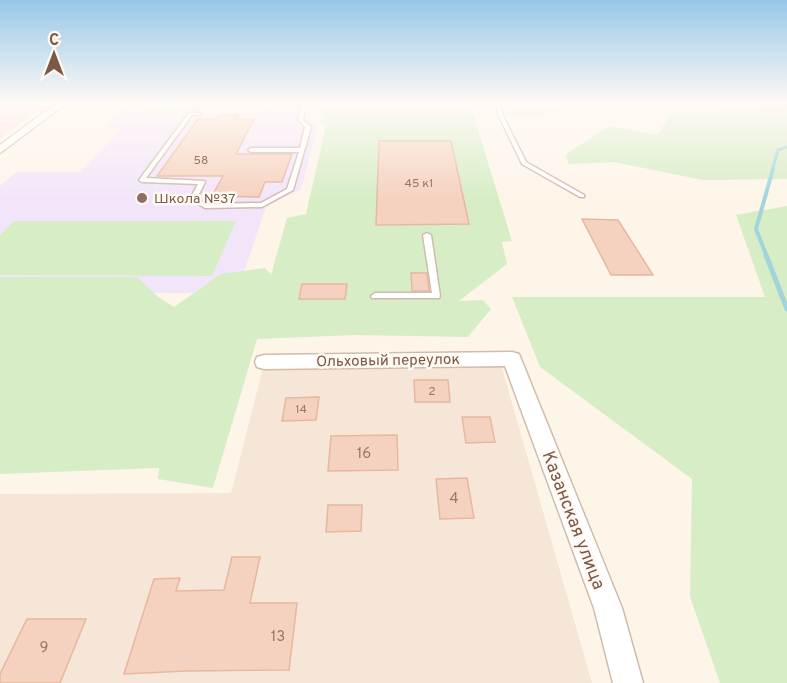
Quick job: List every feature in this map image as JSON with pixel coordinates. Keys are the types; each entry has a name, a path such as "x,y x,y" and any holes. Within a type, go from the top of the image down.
{"street":[{"path":"0,150 22,134"},
{"name":"Ольховый переулок","path":"264,362 512,359"},
{"name":"Казанская улица","path":"512,359 608,608 628,683"}],"lane":[{"path":"176,134 142,180 201,182 193,199 205,206 262,205 290,190 306,134"},
{"path":"511,134 524,163 582,196"},
{"path":"251,150 302,150"},
{"path":"375,296 436,296 427,235"}],"shaded area":[{"name":"Школа №37","path":"116,134 316,134 301,189 266,207 237,293 0,293 0,186 16,172 80,172"},
{"path":"295,354 498,354 592,683 0,683 0,494 231,493 262,372"}],"green space":[{"path":"324,134 479,134 512,241 502,242 507,264 459,301 483,300 491,309 468,337 355,335 257,339 213,488 158,479 159,468 0,474 0,277 137,277 158,297 174,307 221,274 265,268 271,275 287,218 306,214"},
{"path":"597,134 787,134 787,179 703,180 614,162 569,164 565,155"},
{"path":"787,206 787,683 720,683 690,597 692,479 540,367 512,297 765,297 736,215"},
{"path":"14,221 236,221 212,276 0,275 0,235"}],"building":[{"path":"187,134 246,134 236,154 292,154 282,182 265,182 259,197 212,196 223,176 157,176"},
{"path":"379,141 451,141 469,224 376,225"},
{"path":"582,219 618,220 653,275 611,275"},
{"path":"411,273 427,273 429,291 412,291"},
{"path":"302,284 347,284 345,299 299,299"},
{"path":"414,380 448,380 450,402 415,402"},
{"path":"319,397 316,420 282,421 286,398"},
{"path":"462,417 490,417 495,442 466,443"},
{"path":"397,435 398,470 328,471 331,436"},
{"path":"467,478 474,518 440,519 436,479"},
{"path":"328,505 362,505 361,531 326,532"},
{"path":"232,557 260,557 250,603 297,603 289,670 124,674 154,579 180,578 176,591 224,590"},
{"path":"27,619 86,619 60,683 0,683 0,674"}],"waterway":[{"path":"772,171 778,150 787,147"},
{"path":"767,257 756,229 773,169"},
{"path":"766,255 787,309"}],"place":[{"name":"Школа №37","path":"142,198"}]}
